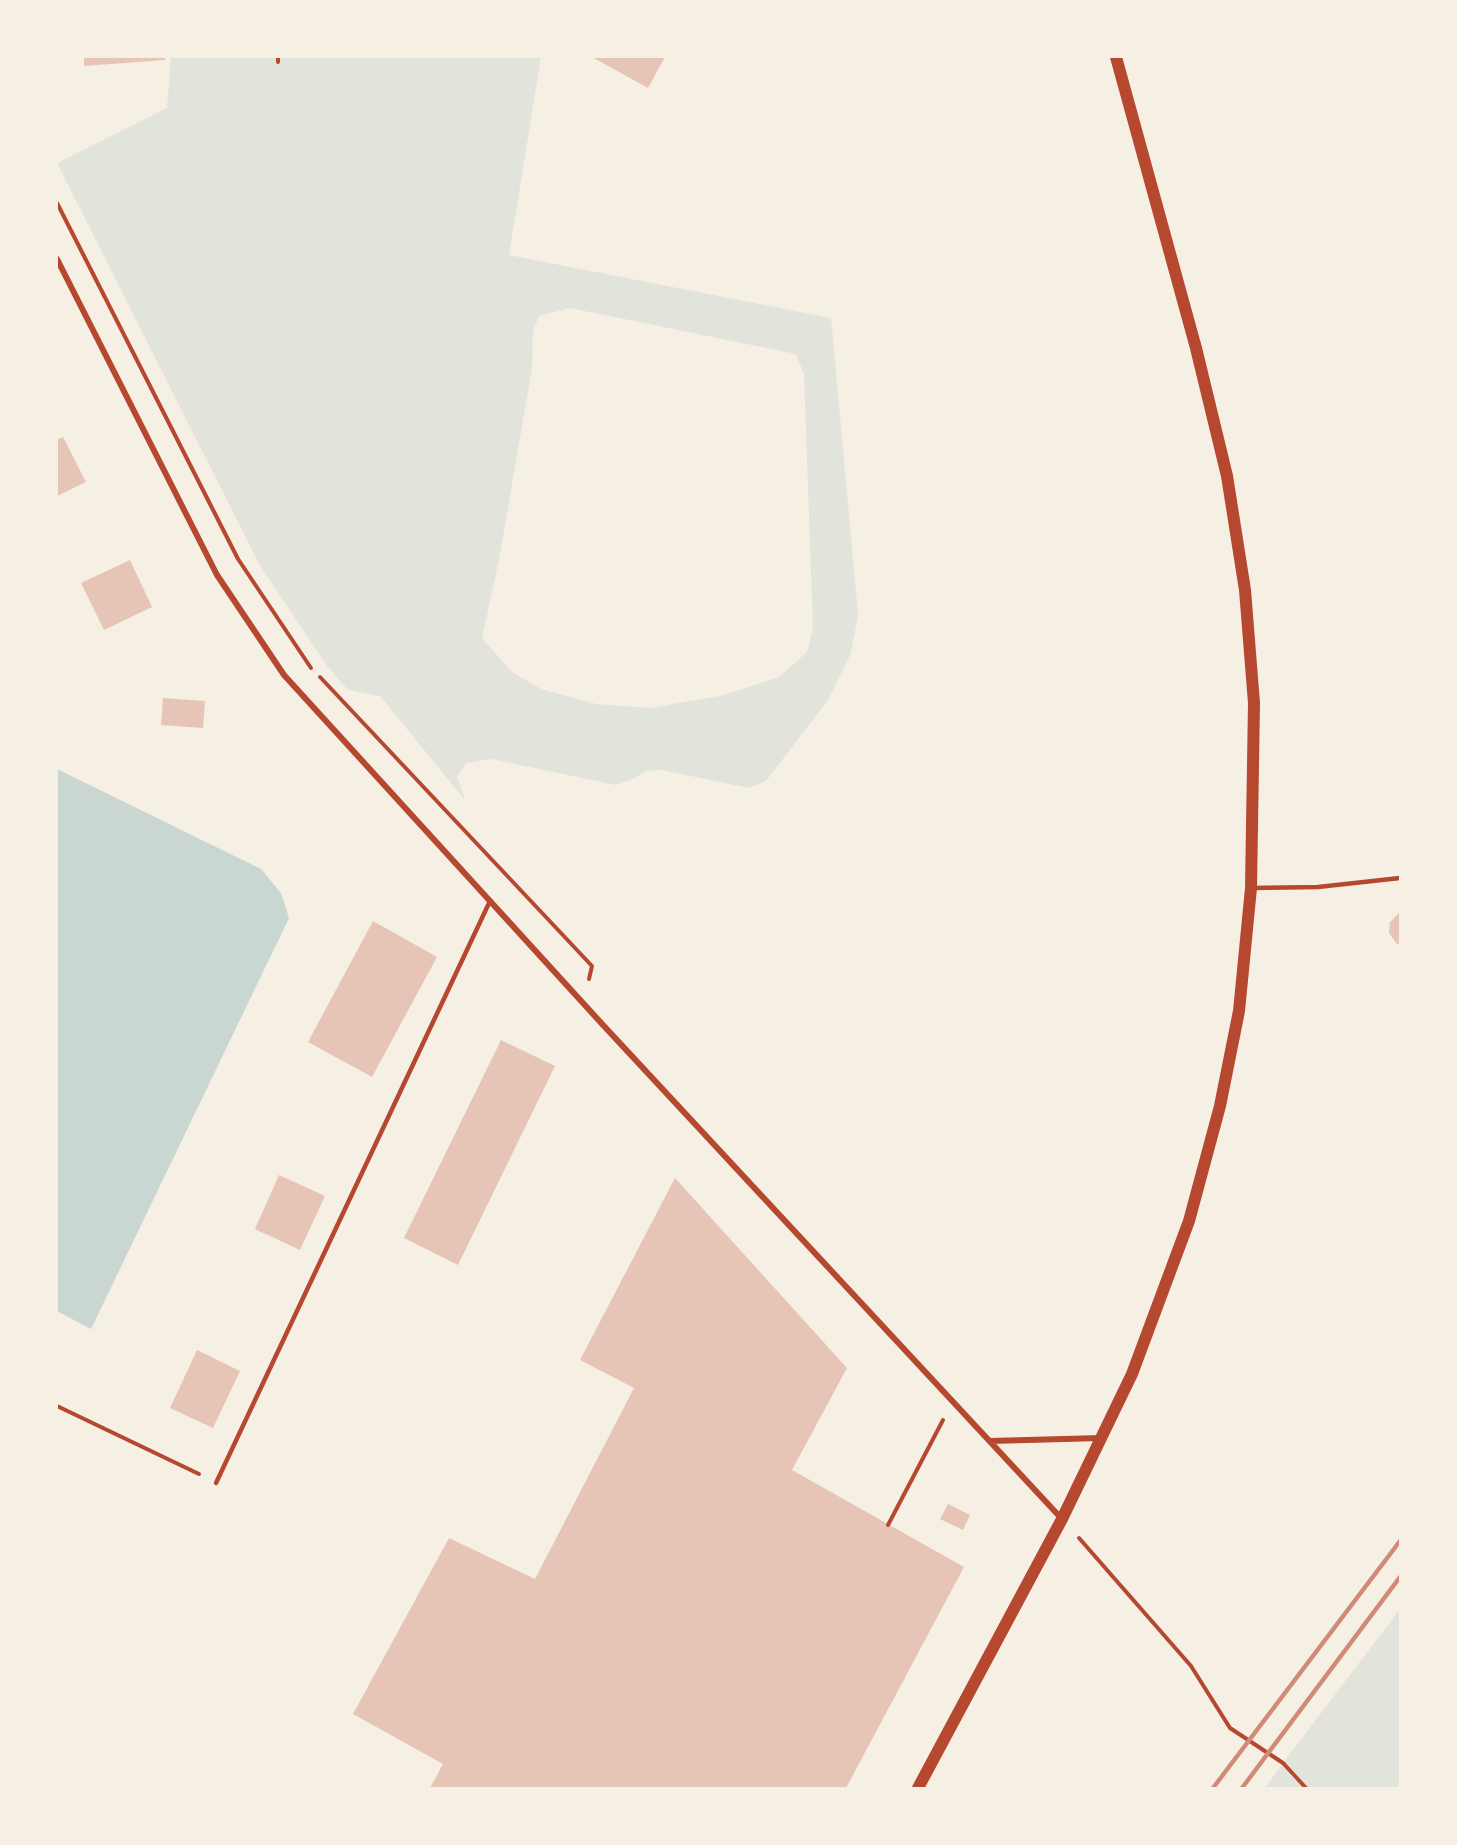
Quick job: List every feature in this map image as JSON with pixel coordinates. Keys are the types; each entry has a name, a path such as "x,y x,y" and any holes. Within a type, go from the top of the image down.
{"main road":[{"path":"918,1788 1062,1518 1132,1374 1189,1221 1217,1118 1239,1011 1251,888 1254,703 1245,590 1227,476 1196,348 1116,57"}],"street":[{"path":"57,259 218,575 284,675 1062,1518"},
{"path":"990,1441 1101,1438"}],"lane":[{"path":"1251,888 1318,887 1400,878"},
{"path":"216,1483 490,900"}],"path":[{"path":"57,203 238,559 309,666 591,966"},
{"path":"57,1406 216,1483"},
{"path":"888,1525 940,1425"},
{"path":"1062,1518 1191,1666 1230,1728 1283,1763 1306,1788"}],"shaded area":[{"path":"171,57 541,57 509,255 831,318 858,614 851,653 828,700 766,781 749,788 662,770 646,771 616,785 491,759 467,763 457,776 465,800 380,696 348,690 327,666 259,564 57,163 167,108","holes":["570,308 796,354 804,374 813,628 807,652 779,677 724,695 651,708 596,704 541,689 512,672 482,638 499,560 532,368 533,331 539,316"]},
{"path":"57,769 261,869 281,893 289,918 91,1329 57,1311"},
{"path":"1400,1609 1400,1788 1265,1788 1283,1763"}],"building":[{"path":"84,57 165,57 165,60 84,66"},
{"path":"592,57 665,57 648,88"},
{"path":"63,437 86,482 57,496 57,440"},
{"path":"130,560 152,607 104,630 81,583"},
{"path":"163,698 205,701 203,728 161,725"},
{"path":"1400,912 1400,945 1389,933 1390,922"},
{"path":"373,921 437,957 372,1077 308,1042"},
{"path":"501,1040 555,1066 458,1265 404,1238"},
{"path":"279,1175 325,1196 300,1250 255,1229"},
{"path":"675,1178 847,1368 792,1470 964,1567 846,1788 430,1788 443,1764 353,1714 449,1538 535,1579 634,1388 580,1360"},
{"path":"197,1350 240,1371 213,1428 170,1408"},
{"path":"948,1504 970,1515 963,1530 940,1519"}],"railway":[{"path":"1213,1788 1400,1541"},
{"path":"1242,1788 1400,1577"}]}
